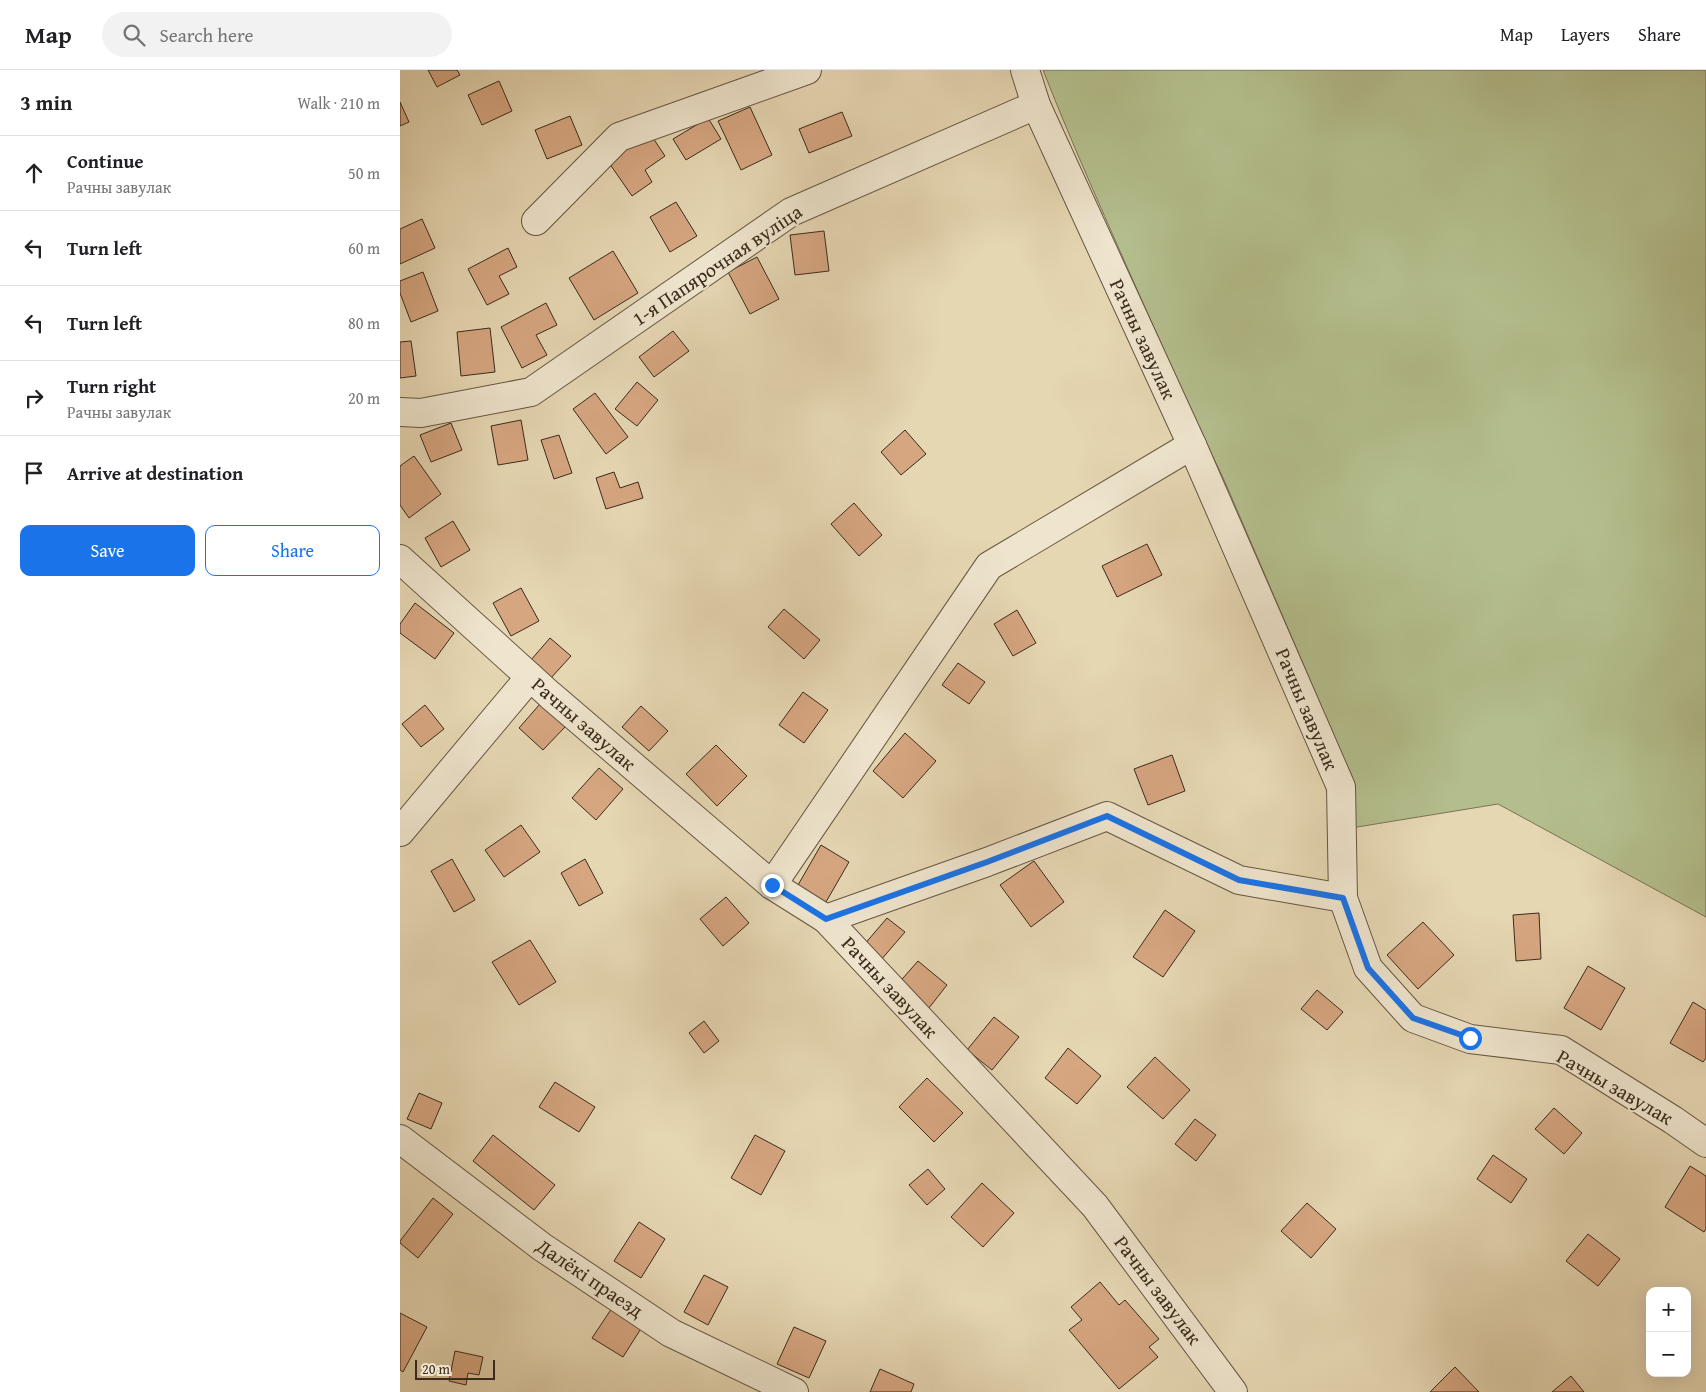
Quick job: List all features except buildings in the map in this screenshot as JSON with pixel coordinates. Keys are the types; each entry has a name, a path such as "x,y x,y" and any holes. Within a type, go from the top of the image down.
{"street":[{"path":"536,221 619,136 807,70"},
{"name":"Рачны завулак","path":"1025,70 1036,105 1192,445 1341,787 1343,898 1368,968 1413,1018 1470,1038 1561,1050 1673,1120 1706,1143"},
{"name":"1-я Папярочная вуліца","path":"400,412 421,413 531,392 791,212 1036,105"},
{"path":"772,885 989,566 1192,445"},
{"name":"Рачны завулак","path":"400,559 564,708 772,885 826,919 1095,1206 1233,1392"},
{"path":"400,832 530,677"},
{"path":"826,919 987,862 1107,816 1239,880 1343,898"},
{"name":"Далёкі праезд","path":"400,1139 542,1247 671,1333 794,1392"}],"green space":[{"path":"1043,70 1706,70 1706,917 1498,804 1351,828 1349,792 1344,759 1225,482 1183,393 1092,187"}],"route":[{"path":"772,885 826,919 987,862 1107,816 1239,880 1343,898 1368,968 1413,1018 1470,1038"}]}
